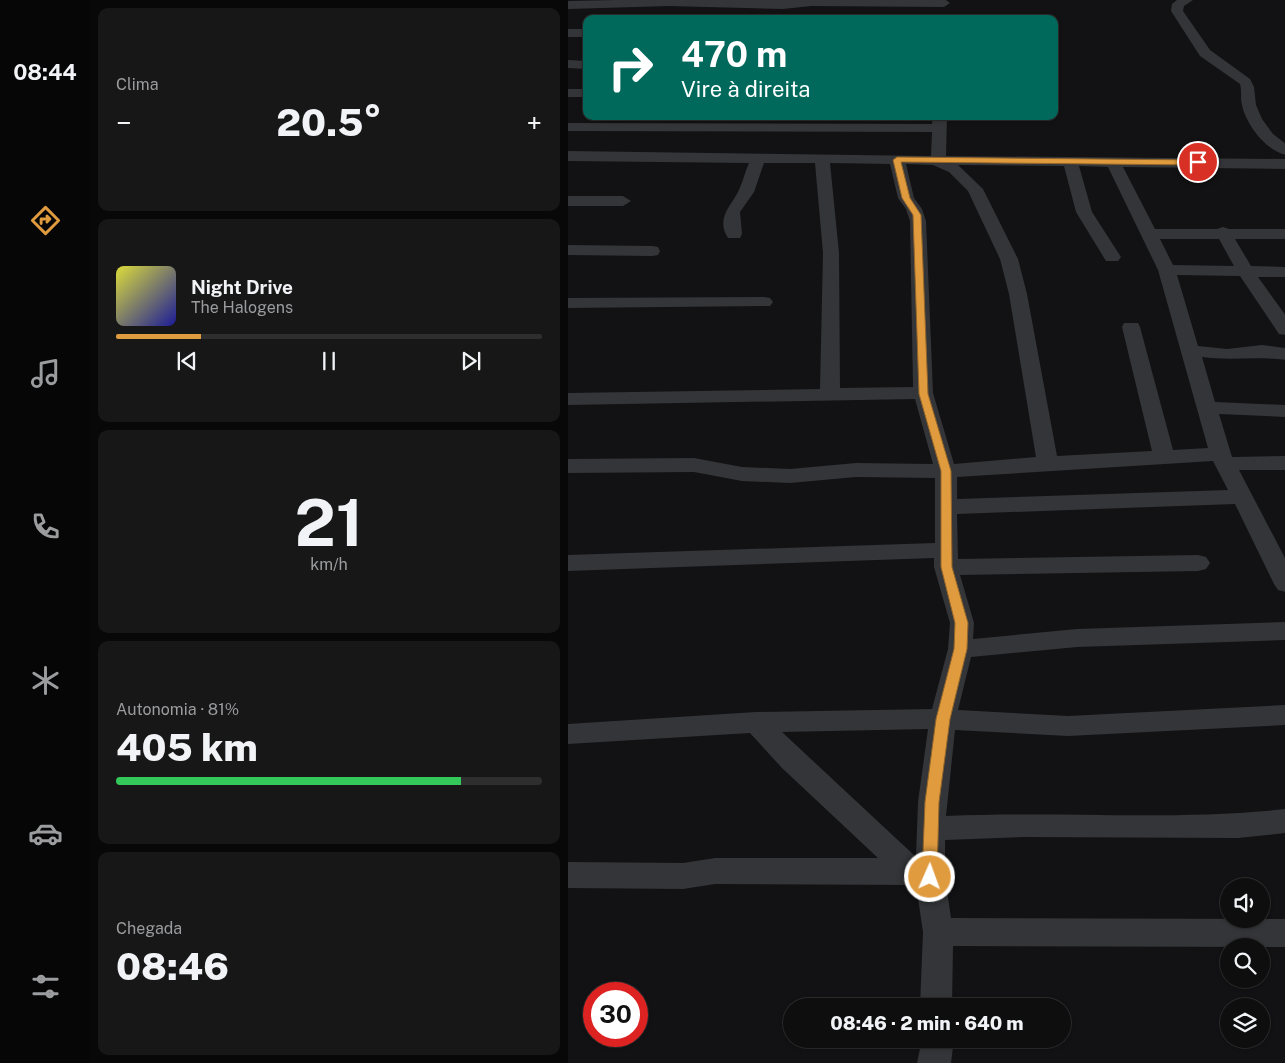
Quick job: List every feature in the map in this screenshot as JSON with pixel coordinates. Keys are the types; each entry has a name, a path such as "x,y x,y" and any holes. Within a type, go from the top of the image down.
{"street":[{"path":"1187,0 1178,4 1177,11 1205,53 1245,82 1249,87 1250,106 1260,129 1286,151"},
{"path":"568,5 669,2 783,5 811,2 944,2 943,15"},
{"path":"568,33 583,33"},
{"path":"568,64 583,65"},
{"path":"568,93 583,93"},
{"path":"568,127 939,122 938,161"},
{"path":"568,156 757,160 1286,164"},
{"path":"822,159 831,253 830,395"},
{"path":"734,234 732,212 746,192 757,160"},
{"path":"897,160 906,198 914,209 918,221 924,394 946,471 946,559 962,623 960,649 943,719 932,802 931,830 920,874"},
{"path":"938,161 954,169 975,189 1009,258 1018,294 1048,463"},
{"path":"1070,162 1084,212 1112,257"},
{"path":"1114,162 1167,270 1189,350 1223,459 1286,584"},
{"path":"568,201 623,201"},
{"path":"1149,234 1223,232 1286,234"},
{"path":"1223,232 1246,272 1279,312 1286,330"},
{"path":"568,250 652,251"},
{"path":"1167,270 1286,272"},
{"path":"568,303 764,302"},
{"path":"1130,327 1164,457"},
{"path":"1189,350 1227,355 1262,351 1286,354"},
{"path":"1197,376 1214,361 1227,355"},
{"path":"568,399 924,394"},
{"path":"1207,408 1286,411"},
{"path":"568,466 694,465 742,474 790,476 856,470 946,471 1164,457 1286,463"},
{"path":"946,507 1242,497"},
{"path":"568,563 946,559 1198,562"},
{"path":"960,649 1077,638 1286,631"},
{"path":"568,734 756,722 943,719 1068,726 1286,716"},
{"path":"756,722 792,760 920,874 938,932 936,998"},
{"path":"931,830 1022,825 1238,826 1286,821"},
{"path":"568,876 683,876 715,871 920,874"},
{"path":"938,932 1286,933"},
{"path":"934,1063 936,1048"}],"route":[{"path":"930,877 932,802 943,719 960,649 962,623 946,567 946,471 924,394 916,227 918,221 914,209 906,198 897,160 1198,162"}]}
